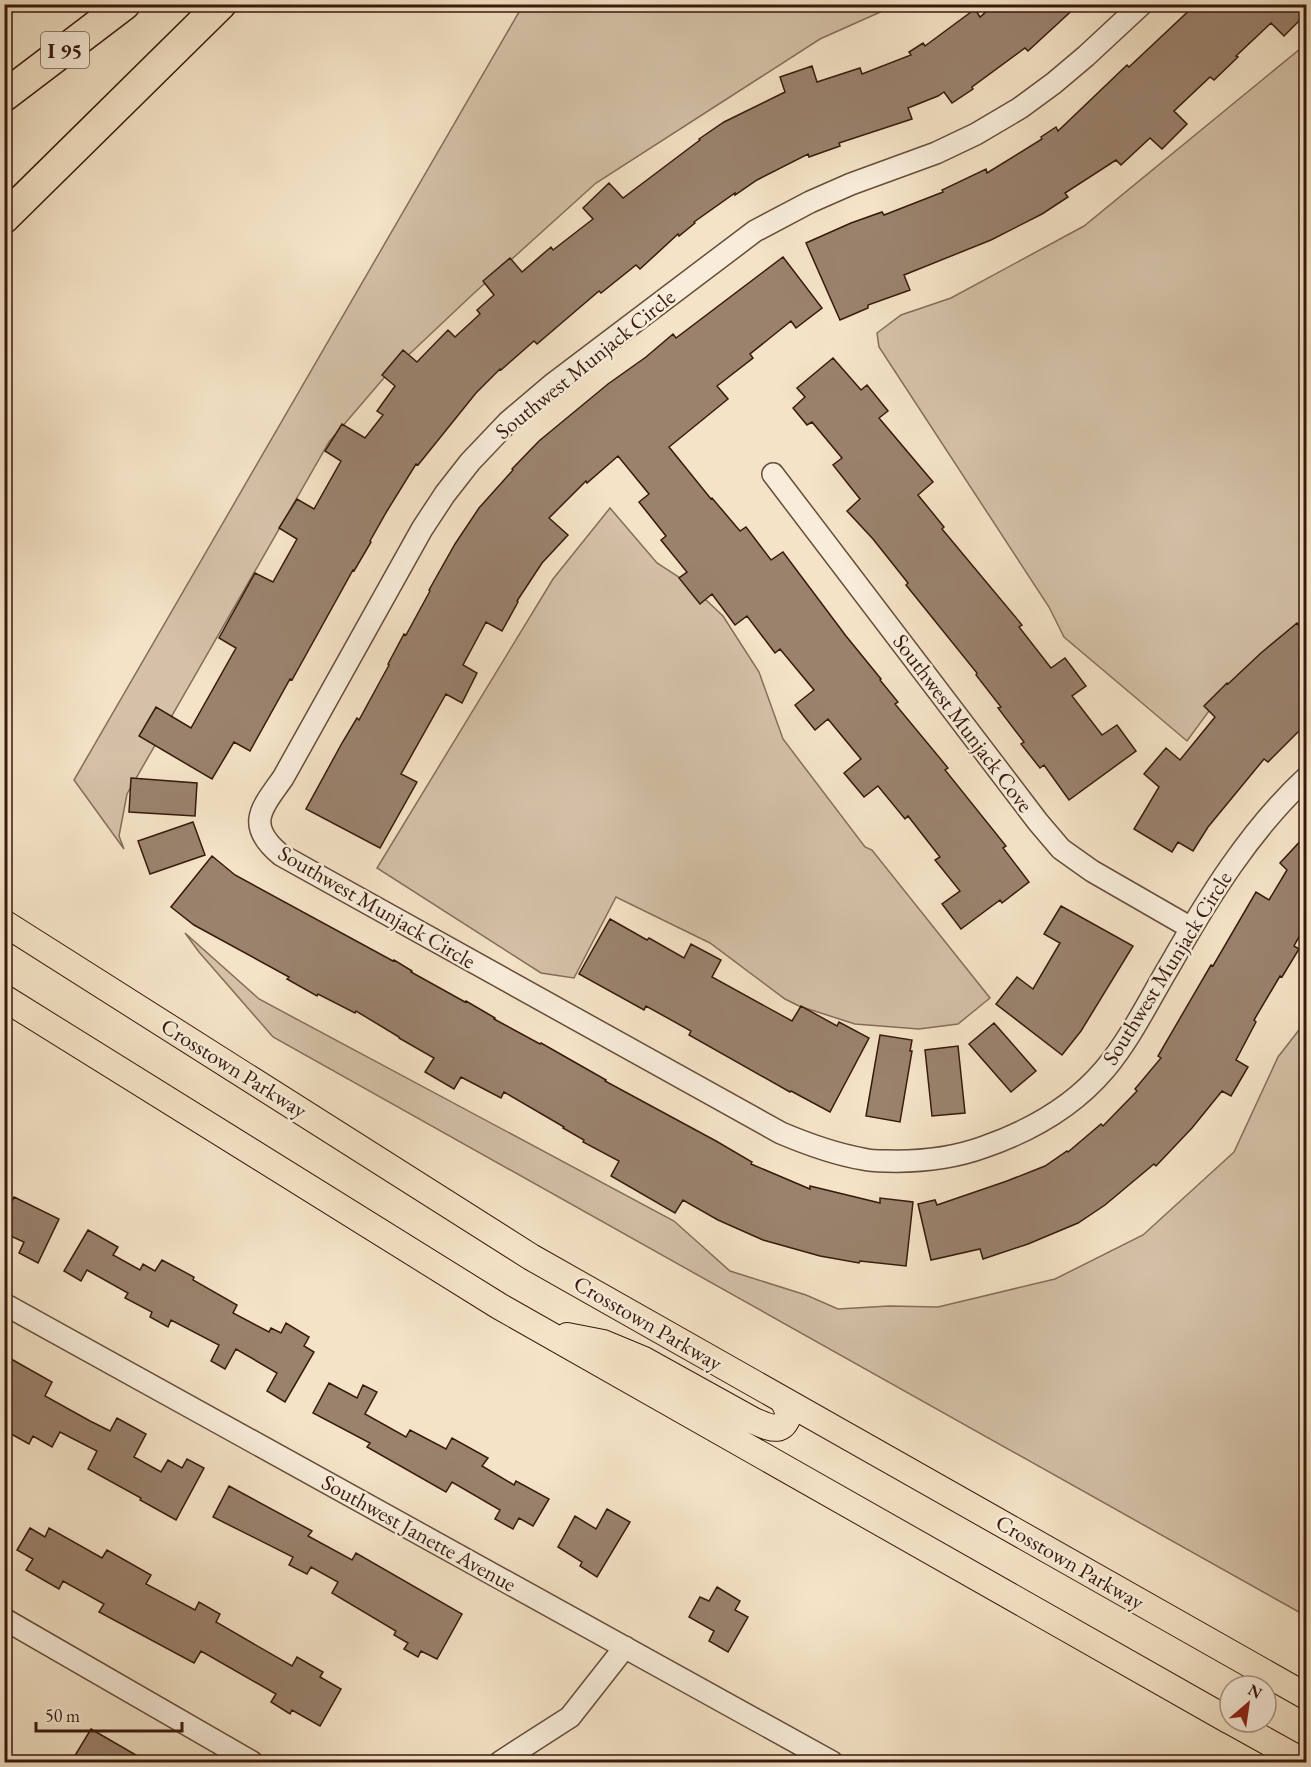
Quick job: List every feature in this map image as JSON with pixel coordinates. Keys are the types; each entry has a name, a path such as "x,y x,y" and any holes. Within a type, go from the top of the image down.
{"highway":[{"name":"I 95","path":"4,96 125,4"},
{"path":"4,218 221,4"}],"main road":[{"name":"Crosstown Parkway","path":"4,923 531,1257 1306,1696"},
{"path":"4,998 543,1331 1218,1714"},
{"path":"543,1331 603,1343 644,1360 768,1427 783,1426 787,1421 789,1413 783,1400"},
{"path":"1254,1734 1304,1762"}],"street":[{"name":"Southwest Munjack Circle","path":"1142,4 1054,83 1020,108 976,134 936,153 820,197 755,231 554,383 508,422 470,462 445,494 422,530 289,767 260,812 259,821 271,846 281,855 781,1133 816,1147 865,1160 914,1162 961,1155 1007,1139 1044,1120 1074,1099 1104,1069 1132,1029 1191,928 1228,871 1264,823 1306,778"},
{"name":"Southwest Munjack Cove","path":"773,474 1038,822 1062,849 1092,871 1191,928"},
{"name":"Southwest Janette Avenue","path":"4,1304 832,1762"},
{"path":"4,1619 252,1762"},
{"path":"500,1762 570,1717 625,1647"}],"shaded area":[{"path":"523,5 896,5 820,39 596,183 383,379 329,442 127,794 119,836 124,849 74,780"},
{"path":"1306,44 1306,617 1228,685 1187,741 1064,637 1049,607 879,347 877,333 901,315 951,298 1084,226"},
{"path":"610,508 657,563 688,583 723,616 759,672 783,739 865,847 872,850 990,998 958,1024 919,1029 855,1024 799,1006 785,999 710,943 616,897 574,978 541,973 377,868 553,579"},
{"path":"185,933 259,999 674,1221 730,1271 806,1295 838,1309 889,1306 938,1307 1055,1279 1143,1235 1234,1152 1278,1057 1306,1021 1306,1616 273,1037"}],"building":[{"path":"995,4 1079,4 1028,51 1025,48 952,103 944,92 908,108 912,119 839,143 840,146 809,157 808,154 757,180 735,195 735,193 694,222 679,236 678,234 640,269 636,265 601,293 599,291 537,344 534,341 500,369 476,393 418,465 416,464 250,751 234,742 212,779 139,736 156,707 191,728 236,648 219,638 255,573 273,582 297,539 279,528 297,499 314,509 341,461 325,451 342,424 365,438 383,415 377,411 395,386 382,375 403,350 417,362 448,330 455,337 480,314 477,310 494,295 483,281 510,258 522,272 551,247 553,250 593,219 583,208 609,183 623,198 724,122 785,92 780,77 812,66 817,82 860,68 862,74 911,55 909,52 923,43 925,46 975,9 980,17"},
{"path":"1196,4 1306,4 1306,14 1284,36 1271,23 1214,80 1210,77 1174,111 1187,124 1162,149 1150,138 1121,165 1116,160 1065,193 1068,197 1042,214 991,240 904,275 910,290 868,305 868,308 840,320 806,243 851,223 882,212 884,215 943,192 942,190 986,169 987,173 1042,139 1041,137 1056,127 1058,131 1127,65 1129,67"},
{"path":"783,257 822,308 796,328 791,321 750,354 753,358 717,386 728,399 669,447 711,499 740,531 746,527 771,560 783,552 898,702 895,704 948,768 945,770 1006,846 1003,848 1029,882 1002,903 1000,900 961,929 942,904 960,891 935,860 940,857 908,816 905,819 878,786 864,797 844,773 861,759 828,719 815,730 795,705 814,690 780,649 775,653 747,616 735,625 712,594 700,604 679,578 687,572 661,540 666,536 639,502 649,494 618,456 587,483 586,481 549,518 568,535 542,563 517,601 502,631 486,622 463,665 477,673 462,703 446,694 401,774 417,782 380,848 306,809 342,743 357,718 359,720 455,544 479,508 512,469 539,441 608,384 673,334 676,338"},
{"path":"833,358 861,390 867,385 888,411 879,418 933,482 918,495 944,527 942,529 1022,625 1019,627 1051,668 1065,658 1086,686 1072,696 1102,735 1117,725 1136,751 1069,800 1044,765 1040,768 1021,744 1024,742 998,708 1001,707 976,675 977,673 906,585 908,583 847,511 860,499 833,465 842,458 812,422 807,425 793,408 805,397 797,388"},
{"path":"1297,623 1306,634 1306,724 1268,762 1264,759 1208,827 1193,851 1178,842 1172,852 1134,829 1159,787 1144,774 1166,748 1180,760 1215,717 1204,706 1227,683"},
{"path":"131,778 197,783 195,816 129,812"},
{"path":"193,822 205,855 150,874 138,841"},
{"path":"1306,835 1306,924 1294,946 1299,949 1254,1020 1256,1022 1236,1060 1248,1067 1231,1096 1222,1091 1192,1128 1156,1166 1154,1164 1105,1205 1078,1223 1028,1244 983,1259 980,1249 931,1260 918,1204 935,1200 937,1205 1045,1166 1068,1152 1101,1124 1103,1126 1137,1091 1135,1089 1161,1058 1158,1056 1256,892 1269,900 1287,870 1280,863"},
{"path":"212,856 235,875 394,960 494,1019 716,1141 752,1162 751,1164 810,1189 810,1186 880,1203 880,1198 913,1202 906,1266 860,1261 859,1263 820,1256 763,1240 718,1220 683,1200 675,1213 611,1176 619,1161 583,1142 584,1140 564,1127 504,1092 501,1098 461,1077 454,1089 425,1072 434,1058 356,1011 355,1013 318,994 317,996 287,979 289,977 194,925 171,907"},
{"path":"1061,906 1133,946 1081,1031 1062,1055 996,1004 1017,977 1033,989 1060,943 1044,934"},
{"path":"610,919 684,958 691,944 721,960 712,977 792,1021 801,1006 837,1026 839,1022 869,1038 830,1112 689,1035 691,1031 646,1006 644,1010 579,974"},
{"path":"994,1023 1036,1071 1011,1092 969,1044"},
{"path":"880,1035 912,1040 900,1122 866,1116"},
{"path":"958,1046 965,1113 932,1116 925,1050"},
{"path":"14,1197 59,1219 38,1263 19,1253 24,1242 4,1233 4,1218"},
{"path":"88,1230 118,1247 113,1255 140,1270 143,1264 155,1271 162,1260 194,1277 193,1280 237,1305 233,1313 269,1332 271,1328 281,1333 286,1323 309,1337 304,1346 314,1352 285,1402 267,1391 277,1373 236,1349 225,1369 211,1361 219,1345 171,1320 168,1327 150,1317 152,1312 125,1298 128,1293 87,1270 81,1281 64,1271"},
{"path":"4,1355 52,1382 45,1396 110,1431 117,1418 146,1434 134,1457 161,1472 168,1460 182,1468 187,1459 204,1468 176,1520 88,1469 97,1451 60,1432 52,1447 33,1436 29,1444 4,1430"},
{"path":"329,1383 357,1398 363,1385 377,1392 365,1414 406,1437 410,1430 446,1449 452,1438 488,1458 482,1466 514,1485 516,1481 549,1499 533,1526 519,1518 513,1529 495,1519 500,1510 452,1482 446,1492 367,1447 370,1443 313,1413"},
{"path":"229,1486 312,1531 308,1536 352,1560 356,1553 462,1614 437,1659 421,1651 418,1657 404,1649 408,1643 394,1635 396,1631 332,1593 338,1582 311,1567 307,1574 289,1565 293,1557 213,1517"},
{"path":"607,1509 630,1522 597,1577 580,1566 582,1562 558,1547 575,1516 596,1529"},
{"path":"30,1528 45,1537 49,1528 102,1558 107,1550 151,1575 146,1584 195,1610 199,1602 220,1614 216,1622 292,1666 297,1657 323,1672 320,1677 341,1689 320,1726 292,1710 290,1714 271,1702 276,1694 201,1651 194,1663 99,1612 104,1604 63,1581 59,1589 26,1570 33,1559 17,1550"},
{"path":"717,1587 740,1601 735,1610 748,1617 728,1652 709,1641 714,1631 689,1617 700,1597 709,1601"},
{"path":"91,1729 148,1762 71,1762"}]}
